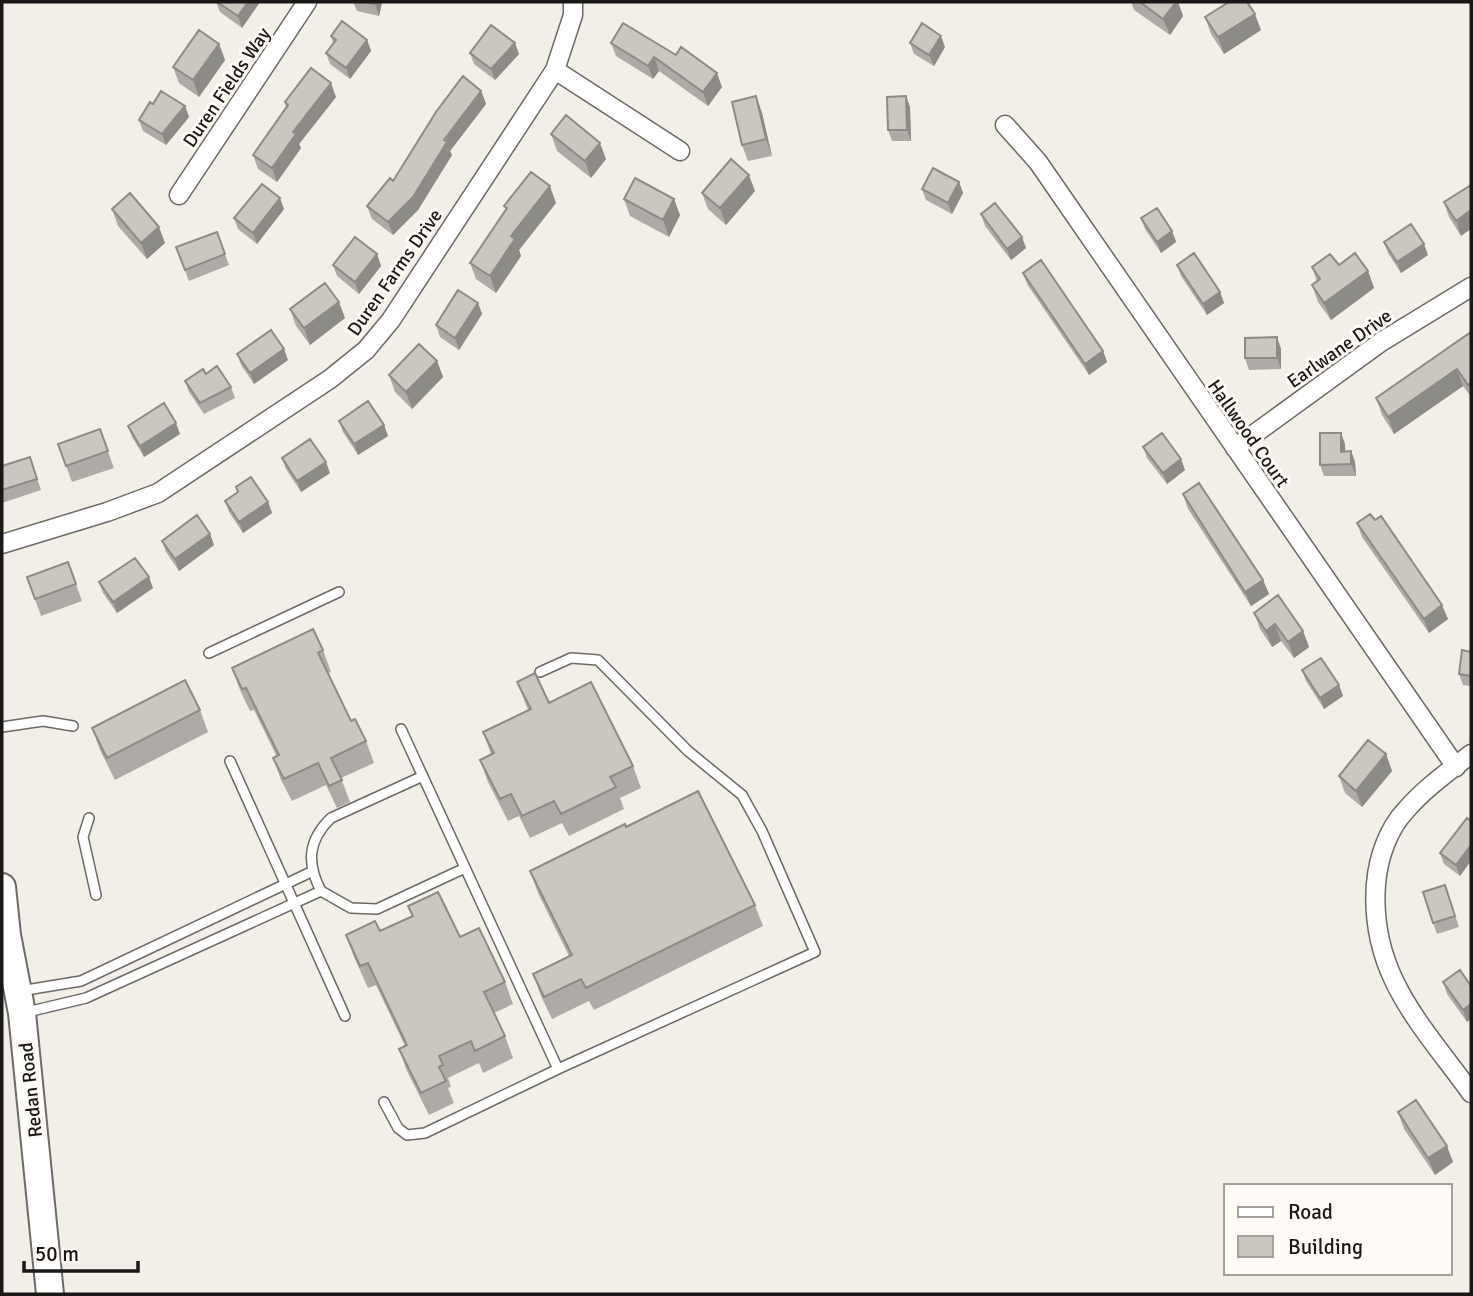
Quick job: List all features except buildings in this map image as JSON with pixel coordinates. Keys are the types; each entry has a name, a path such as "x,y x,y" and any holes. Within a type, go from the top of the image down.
{"main road":[{"name":"Redan Road","path":"2,887 7,935 20,1002 50,1294"}],"street":[{"name":"Duren Fields Way","path":"179,195 307,2"},
{"name":"Duren Farms Drive","path":"2,544 107,512 158,493 330,379 366,350 391,320 555,70 573,15 573,2"},
{"path":"555,70 680,151"},
{"name":"Hallwood Court","path":"1005,125 1038,162 1455,767"},
{"name":"Earlwane Drive","path":"1235,449 1381,342 1471,287"},
{"path":"1471,754 1431,785 1404,812 1392,831 1377,874 1376,917 1381,949 1398,991 1471,1093"}],"lane":[{"path":"209,653 339,592"},
{"path":"384,1102 398,1128 407,1135 425,1132 816,952 762,831 742,795 688,751 598,660 571,658 540,672"},
{"path":"2,727 43,721 73,726"},
{"path":"401,729 558,1069"},
{"path":"230,761 345,1016"},
{"path":"423,776 331,818 320,829 314,844 311,872 321,891 351,908 377,909 465,868"},
{"path":"89,818 83,837 96,895"},
{"path":"20,1002 81,981 311,872"},
{"path":"20,1002 86,998 321,891"},
{"path":"81,981 86,998"}]}
